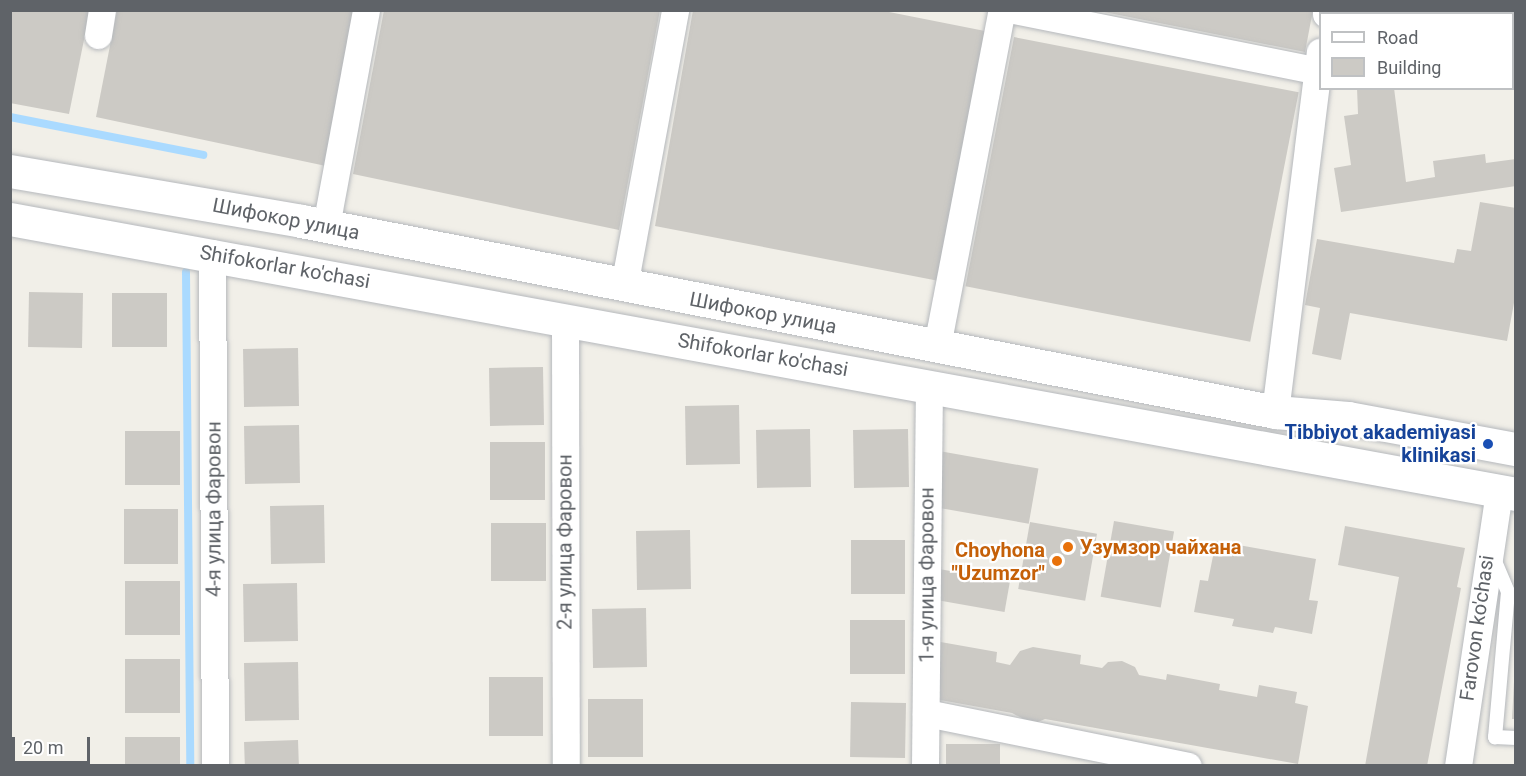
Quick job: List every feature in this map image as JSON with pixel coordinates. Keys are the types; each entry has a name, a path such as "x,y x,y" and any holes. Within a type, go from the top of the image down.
{"main road":[{"name":"Шифокор улица","path":"10,171 314,224 1275,412 1348,418 1515,449"},
{"name":"Shifokorlar ko'chasi","path":"10,219 212,253 1507,492"},
{"path":"292,268 314,224"}],"street":[{"path":"314,224 366,10"},
{"path":"624,286 675,10"},
{"path":"937,346 1002,10"},
{"path":"1014,10 1319,61 1275,412"},
{"name":"4-я улица Фаровон","path":"212,253 215,765"},
{"name":"2-я улица Фаровон","path":"565,318 566,765"},
{"name":"1-я улица Фаровон","path":"926,765 929,385"},
{"name":"Farovon ko'chasi","path":"1458,765 1489,546 1507,492"},
{"path":"926,713 1188,765"}],"lane":[{"path":"1489,546 1508,592 1495,737 1515,738"}],"building":[{"path":"10,10 90,10 69,114 10,103"},
{"path":"117,10 356,10 326,166 96,117"},
{"path":"384,10 660,10 619,230 353,174"},
{"path":"693,10 879,10 990,32 939,281 655,226"},
{"path":"1094,10 1313,10 1305,52"},
{"path":"1352,10 1450,10 1450,12 1352,12"},
{"path":"1014,37 1299,92 1250,342 966,286"},
{"path":"1357,90 1394,90 1406,182 1435,177 1433,161 1485,154 1486,163 1516,159 1516,186 1341,212 1334,168 1351,165 1344,116 1358,114"},
{"path":"1480,202 1516,208 1516,292 1507,341 1350,313 1341,360 1312,354 1320,308 1305,305 1317,239 1454,263 1457,249 1471,251"},
{"path":"29,292 83,293 82,348 28,347"},
{"path":"112,293 167,293 167,347 112,347"},
{"path":"298,348 299,406 244,407 243,349"},
{"path":"543,367 544,425 490,426 489,368"},
{"path":"739,405 740,464 686,465 685,406"},
{"path":"299,425 300,483 245,484 244,426"},
{"path":"810,429 811,487 757,488 756,430"},
{"path":"908,429 909,487 854,488 853,430"},
{"path":"125,431 180,431 180,485 125,485"},
{"path":"490,442 545,442 545,500 490,500"},
{"path":"939,451 1038,469 1029,524 929,506"},
{"path":"324,505 325,563 271,564 270,506"},
{"path":"124,509 178,509 178,564 124,564"},
{"path":"1114,521 1174,532 1161,607 1101,597"},
{"name":"Choyhona \"Uzumzor\"","path":"1030,522 1097,534 1085,601 1018,589"},
{"path":"491,523 546,523 546,581 491,581"},
{"path":"1345,526 1465,548 1457,587 1461,588 1427,766 1365,766 1399,577 1338,565"},
{"path":"690,530 691,589 637,590 636,531"},
{"path":"851,540 905,540 905,594 851,594"},
{"path":"1216,541 1316,559 1309,600 1318,601 1312,634 1275,627 1273,633 1232,626 1234,619 1194,612 1200,580 1208,581"},
{"path":"939,569 1010,582 1005,612 934,600"},
{"path":"125,581 180,581 180,635 125,635"},
{"path":"297,583 298,641 244,642 243,584"},
{"path":"646,608 647,667 593,668 592,609"},
{"path":"850,620 905,620 905,674 850,674"},
{"path":"935,641 997,652 996,662 1010,665 1020,651 1033,647 1081,655 1080,664 1102,668 1108,662 1122,661 1135,667 1139,675 1166,680 1167,674 1220,684 1219,690 1257,697 1259,685 1297,692 1295,703 1308,706 1298,764 1045,719 1033,724 1012,713 929,698"},
{"path":"125,659 180,659 180,713 125,713"},
{"path":"298,662 299,720 245,721 244,663"},
{"path":"489,677 543,677 543,736 489,736"},
{"path":"1514,682 1516,682 1516,719 1512,719"},
{"path":"588,699 643,699 643,757 588,757"},
{"path":"851,702 906,703 905,758 850,757"},
{"path":"125,737 180,737 180,766 125,766"},
{"path":"298,740 299,766 245,766 244,742"},
{"path":"946,744 1000,744 1000,766 946,766"}],"waterway":[{"path":"10,117 203,155"},
{"path":"186,272 190,766"}],"place":[{"name":"Tibbiyot akademiyasi klinikasi","path":"1488,444"},
{"name":"Узумзор чайхана","path":"1068,547"},
{"name":"Choyhona \"Uzumzor\"","path":"1057,561"}]}
